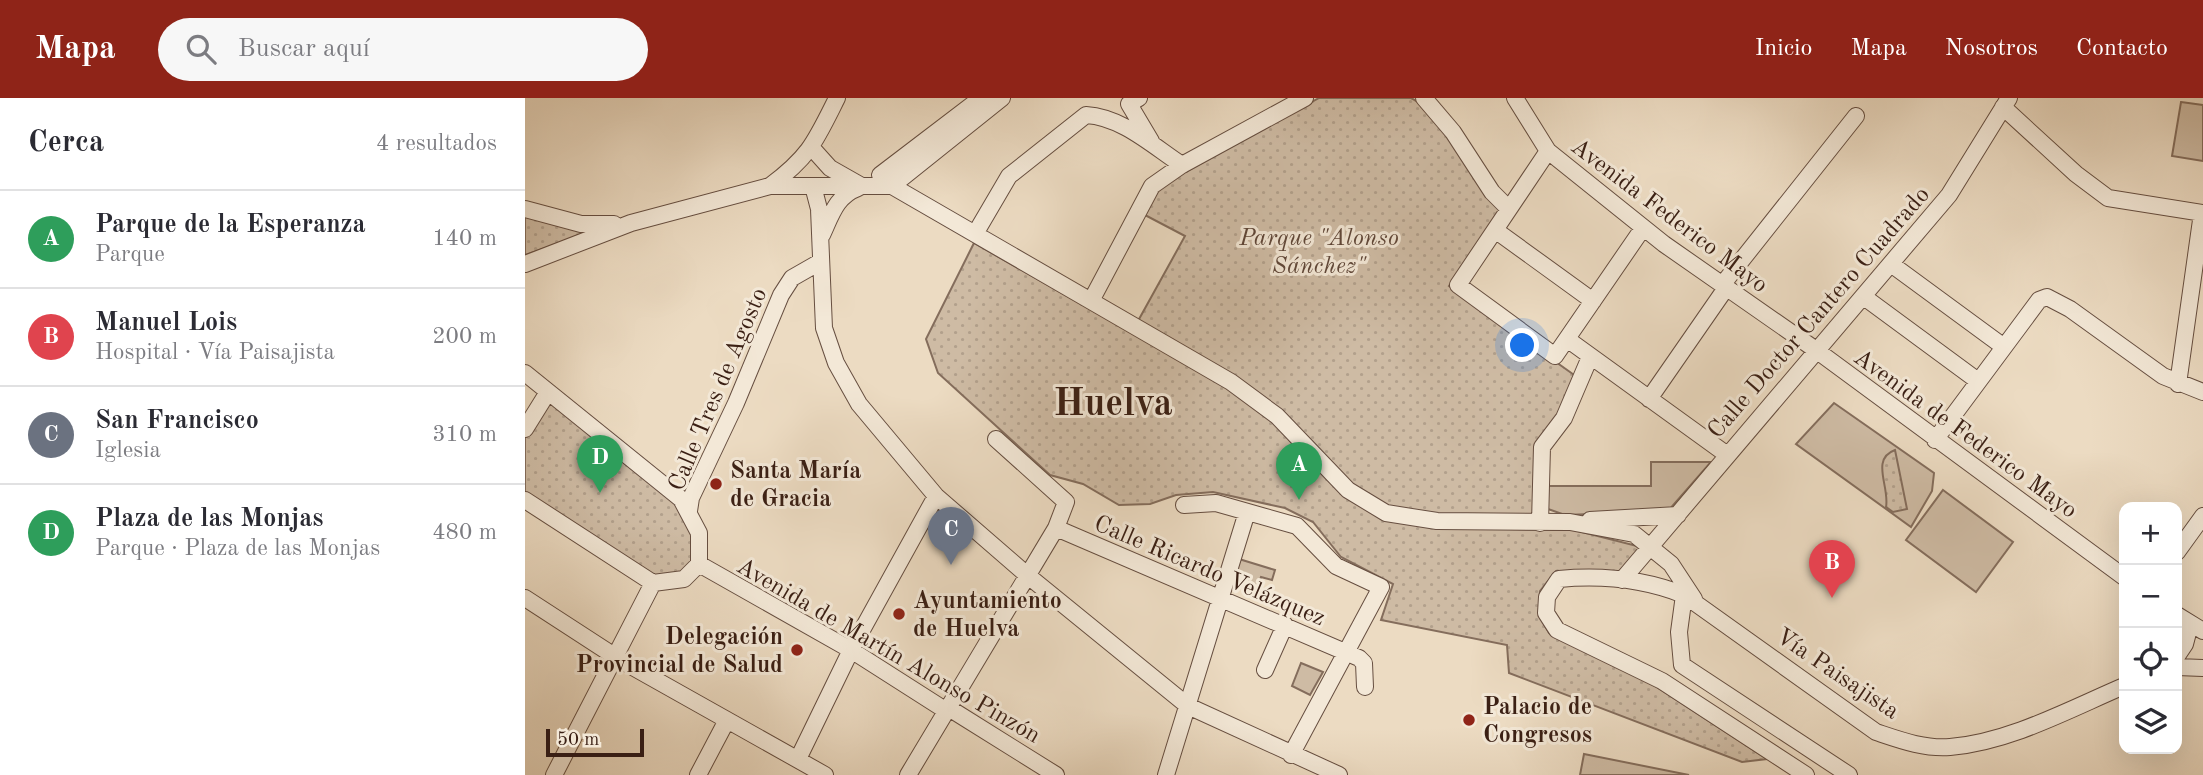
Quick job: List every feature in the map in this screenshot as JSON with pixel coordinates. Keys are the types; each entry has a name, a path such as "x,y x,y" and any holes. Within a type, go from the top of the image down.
{"street":[{"path":"770,186 799,165 812,148 837,98"},
{"path":"821,238 838,202 847,192 862,186 888,169 981,98"},
{"path":"892,186 1002,98"},
{"path":"1091,301 1152,186 1182,165 1305,98"},
{"path":"1424,98 1453,132 1492,192 1509,209"},
{"name":"Avenida Federico Mayo","path":"1515,98 1548,151 1643,228 1816,350"},
{"path":"1100,116 1134,101 1154,146"},
{"path":"2006,102 2076,174 2108,198 2203,213 2178,384"},
{"name":"Calle Doctor Cantero Cuadrado","path":"1622,580 1726,454 1864,297 1949,195 2006,102"},
{"path":"975,234 1006,167 1086,115 1100,116 1182,165"},
{"path":"1649,399 1724,286 1856,116"},
{"path":"812,148 834,172 862,186"},
{"path":"1548,151 1458,285 1555,356 1643,228"},
{"path":"888,169 892,186"},
{"path":"525,264 631,223 770,186 892,186 1231,382 1277,416 1348,490 1386,513 1437,521 1540,523 1678,515"},
{"path":"813,186 820,209 824,328 836,363 859,404 936,496 1027,575 1188,706 1339,775"},
{"path":"525,209 582,224 631,223"},
{"path":"1495,230 1593,301"},
{"name":"Calle Tres de Agosto","path":"689,511 691,498 736,403 781,295 792,278 820,262"},
{"path":"1891,264 2004,347"},
{"path":"1864,297 1978,382"},
{"path":"1935,440 2039,300 2047,297 2063,304 2178,384 2203,392"},
{"path":"1566,339 1726,454"},
{"name":"Avenida de Federico Mayo","path":"1816,350 2119,573"},
{"path":"1540,523 1542,447 1564,418 1591,357"},
{"path":"525,373 669,486 689,511 699,533 699,564 684,579 653,583 525,500"},
{"path":"525,429 548,392"},
{"path":"908,775 1056,528 1066,502 996,439"},
{"path":"799,765 851,650 936,496"},
{"path":"1184,505 1216,503 1297,527 1335,566 1381,587 1291,755"},
{"path":"1166,775 1247,512"},
{"path":"2182,548 2197,536 2203,516"},
{"path":"1570,522 1634,534 1671,564 1690,598 1679,632 1682,666 1849,775"},
{"name":"Calle Ricardo Velázquez","path":"1056,528 1285,625 1345,654"},
{"name":"Avenida de Martín Alonso Pinzón","path":"699,564 851,650 945,710 952,710 1056,775"},
{"path":"1690,598 1654,583 1585,576 1559,579 1547,597 1546,614 1557,631 1662,681 1806,775"},
{"path":"554,775 653,583"},
{"path":"525,598 799,765 825,775"},
{"name":"Vía Paisajista","path":"1690,598 1876,732 1912,744 1948,748 1979,743 2119,688"},
{"path":"2182,648 2190,624"},
{"path":"1265,670 1285,625"},
{"path":"1345,654 1364,663 1365,687"},
{"path":"2182,667 2203,668"},
{"path":"698,775 727,720"}],"green space":[{"name":"Parque \"Alonso Sánchez\"","path":"1319,98 1411,98 1422,105 1446,132 1500,211 1449,286 1577,377 1560,413 1536,447 1535,519 1439,516 1387,507 1351,485 1282,413 1138,321 1185,236 1143,214 1155,189"},
{"path":"2181,102 2203,105 2203,161 2172,156"},
{"path":"526,216 588,233 525,255"},
{"path":"974,243 1225,386 1273,421 1344,495 1442,528 1574,530 1641,547 1619,572 1556,571 1540,591 1539,615 1549,633 1652,684 1767,759 1742,762 1509,673 1507,645 1381,620 1393,584 1341,557 1313,522 1285,508 1213,492 1176,495 1150,504 1119,505 1083,484 1050,475 938,373 926,339"},
{"path":"548,392 689,511 699,564 684,579 653,583 525,500 525,429"},
{"path":"1834,403 1934,473 1932,491 1911,527 1796,444"},
{"path":"1895,450 1907,509 1893,512 1886,507 1882,467 1888,454"},
{"path":"1651,462 1711,462 1668,511 1565,515 1548,509 1548,486 1651,486"},
{"path":"1943,490 2013,542 1976,592 1906,540"},
{"path":"1239,559 1275,570 1272,580 1261,577 1257,588 1233,580"},
{"path":"1301,663 1323,672 1310,695 1292,686"},
{"path":"1584,754 1689,775 1580,775"}],"place":[{"name":"Santa María de Gracia","path":"716,484"},
{"name":"Plaza de las Monjas","path":"600,493"},
{"name":"Parque de la Esperanza","path":"1299,500"},
{"name":"San Francisco","path":"951,565"},
{"name":"Manuel Lois","path":"1832,598"},
{"name":"Ayuntamiento de Huelva","path":"899,614"},
{"name":"Delegación Provincial de Salud","path":"797,650"},
{"name":"Palacio de Congresos","path":"1469,720"}],"district":[{"name":"Huelva","path":"1113,402"}]}
